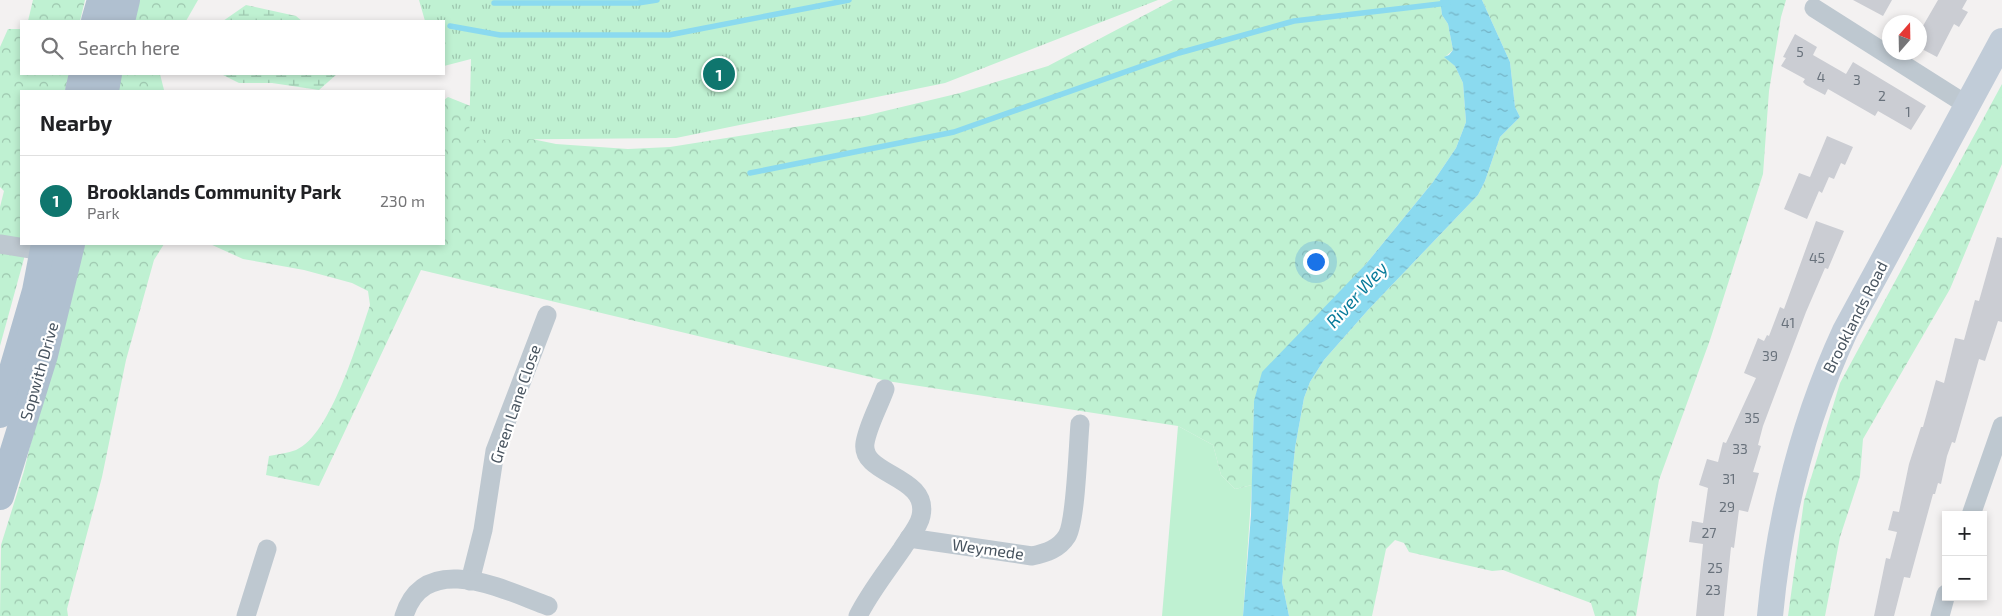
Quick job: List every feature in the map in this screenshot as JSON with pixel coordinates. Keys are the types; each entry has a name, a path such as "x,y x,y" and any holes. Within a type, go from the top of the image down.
{"main road":[{"path":"95,20 101,0"},
{"path":"121,20 126,0"},
{"name":"Brooklands Road","path":"1770,616 1783,524 1807,428 1824,378 1845,331 2002,41"},
{"path":"79,90 83,75"},
{"path":"105,90 108,75"},
{"name":"Sopwith Drive","path":"0,496 44,355 72,245"},
{"name":"Sopwith Drive","path":"0,414 36,291 44,248"}],"street":[{"path":"1814,8 1967,105"},
{"path":"0,244 44,248"},
{"name":"Green Lane Close","path":"470,581 483,530 495,451 547,316"},
{"path":"858,616 909,538 921,515 919,496 905,482 879,468 867,456 865,443 885,389"},
{"name":"Weymede","path":"909,538 1032,556 1050,552 1068,535 1073,508 1080,424"},
{"path":"1972,511 2002,426"},
{"path":"246,616 268,549"},
{"path":"404,616 416,592 430,582 448,577 470,581 548,606"},
{"path":"1940,616 1944,601"}],"green space":[{"path":"33,0 85,0 80,20 28,20"},
{"path":"134,0 198,0 187,20 128,20"},
{"path":"419,0 1158,0 945,83 676,138 469,140 471,59 445,66 445,20 425,20"},
{"path":"1173,0 1440,0 1442,15 1448,24 1453,50 1445,57 1455,66 1463,83 1466,122 1456,148 1433,182 1254,401 1252,485 1235,489 1221,475 1213,445 1178,426 887,381 421,270 319,486 266,475 269,456 296,450 309,441 321,426 332,407 351,362 370,305 368,291 352,283 304,270 243,259 212,245 445,245 445,99 448,97 478,109 503,133 556,144 628,149 670,147 864,116 960,93 1048,66"},
{"path":"1482,0 1786,0 1781,17 1769,91 1763,174 1710,340 1659,480 1636,616 1595,616 1591,603 1503,570 1492,571 1409,552 1404,543 1395,540 1386,549 1372,616 1289,616 1282,582 1295,448 1304,398 1310,382 1324,360 1368,310 1478,195 1485,181 1500,137 1520,117 1515,107 1510,62"},
{"path":"246,5 296,16 301,20 224,20"},
{"path":"8,29 20,29 20,75 69,75 65,90 20,90 20,245 28,245 0,346 0,207 4,191 0,187 0,47"},
{"path":"116,75 160,75 164,90 112,90"},
{"path":"223,75 336,75 319,90 272,83 239,83"},
{"path":"2002,84 2002,164 1950,289 1863,439 1860,476 1840,537 1825,616 1788,616 1804,501 1840,383"},
{"path":"79,245 163,245 154,260 126,360 102,477 67,609 68,616 0,616 1,545 24,471"},
{"path":"1178,426 1213,445 1221,475 1235,489 1252,485 1243,616 1162,616"}],"water":[{"name":"River Wey","path":"1440,0 1482,0 1510,62 1515,107 1520,117 1500,137 1485,181 1478,195 1368,310 1324,360 1310,382 1304,398 1295,448 1282,582 1289,616 1243,616 1251,515 1254,401 1262,372 1366,264 1433,182 1456,148 1466,122 1463,83 1455,66 1444,57 1453,50 1448,24 1442,15"}],"building":[{"path":"1853,0 1892,0 1882,15"},
{"path":"1938,0 1967,0 1962,9 1968,12 1959,27 1954,24 1937,57 1927,52 1927,19"},
{"path":"1795,34 1817,47 1813,55 1846,74 1853,62 1926,106 1911,130 1878,111 1875,116 1828,89 1825,95 1806,85 1803,82 1805,79 1781,66 1786,58 1783,57"},
{"path":"1827,136 1853,147 1845,165 1841,163 1834,179 1829,177 1822,193 1819,191 1807,219 1784,209 1799,173 1810,177"},
{"path":"1816,221 1844,231 1828,269 1825,268 1806,312 1763,426 1758,445 1761,446 1753,472 1759,473 1748,512 1739,510 1734,548 1731,547 1724,616 1696,616 1703,544 1689,542 1692,521 1703,523 1708,488 1699,485 1707,459 1718,462 1723,442 1726,443 1756,378 1744,373 1758,338 1764,341 1767,335 1769,336 1780,307 1784,309"},
{"path":"1997,237 2002,238 2002,322 1998,321 1985,361 1979,359 1955,443 1952,442 1947,456 1941,484 1938,483 1935,494 1933,494 1910,578 1904,577 1894,616 1874,616 1886,558 1890,559 1897,532 1888,530 1893,511 1899,512 1909,464 1921,427 1923,427 1936,380 1944,383 1955,338 1964,340 1975,300 1979,301"}],"waterway":[{"path":"494,3 638,3 657,0"},
{"path":"450,26 500,35 669,35 849,0"},
{"path":"750,173 954,132 1179,53 1294,21 1448,3"}],"place":[{"name":"Brooklands Community Park","path":"719,74"}]}
